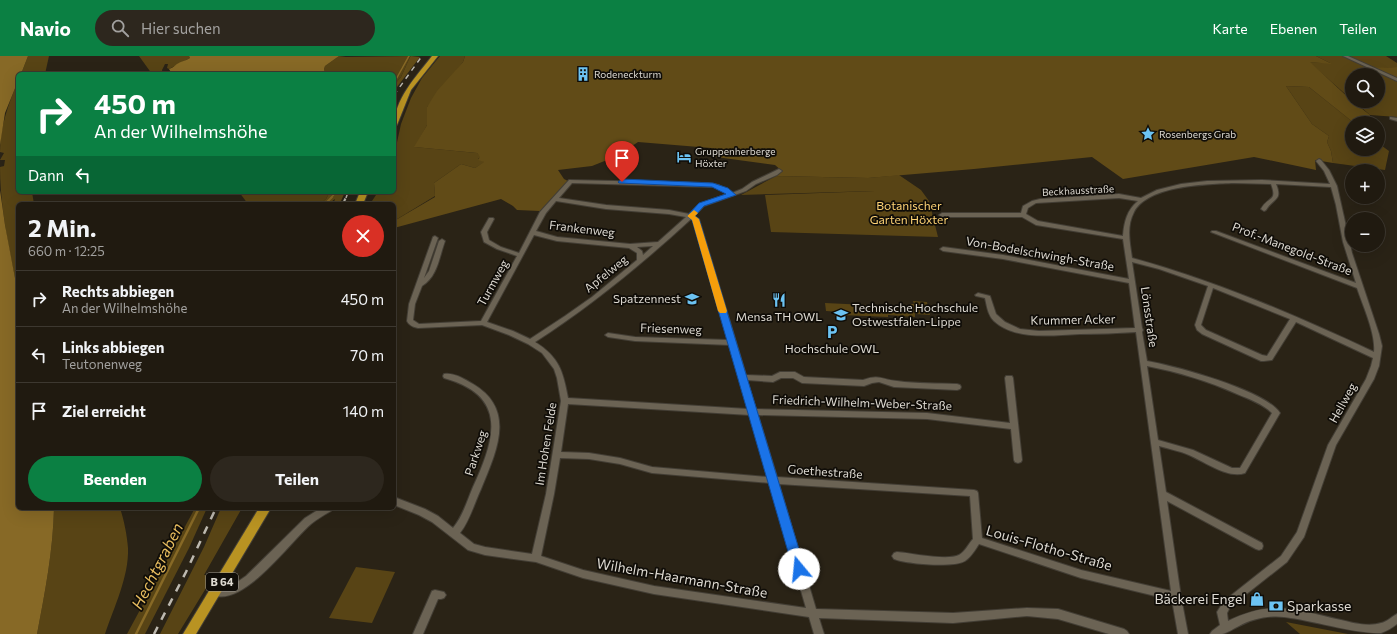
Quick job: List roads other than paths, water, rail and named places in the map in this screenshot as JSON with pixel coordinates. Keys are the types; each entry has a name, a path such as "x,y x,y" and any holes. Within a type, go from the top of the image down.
{"main road":[{"path":"396,120 408,90 435,56"},
{"name":"B 64","path":"190,634 264,510"}],"street":[{"path":"1345,56 1397,80"},
{"name":"Hellweg","path":"1226,626 1223,620 1222,612 1227,604 1284,558 1301,534 1332,445 1370,379 1377,357 1378,346 1376,334 1348,251 1334,186 1323,164 1319,161"},
{"name":"Apfelweg","path":"530,342 567,318 640,260 691,216 702,204 732,195 779,171"},
{"name":"Turmweg","path":"483,323 543,212 571,181 708,184 717,186 732,195"},
{"name":"Lönsstraße","path":"1183,634 1176,598 1145,363 1126,238 1128,218 1135,206 1141,200 1164,190 1191,185 1229,182 1273,182 1334,186"},
{"path":"1264,209 1266,205 1276,197 1277,192 1273,182"},
{"name":"Beckhausstraße","path":"1023,215 1025,207 1034,202 1040,201 1119,196 1141,200"},
{"path":"555,198 597,206 670,212 691,216 696,219 772,480 819,634"},
{"path":"942,216 1023,215 1036,223 1126,238"},
{"name":"Turmweg","path":"491,219 484,232 486,241 492,246 521,255"},
{"name":"Frankenweg","path":"532,232 557,239 630,246 661,243"},
{"name":"Prof.-Manegold-Straße","path":"1214,232 1361,287"},
{"name":"Im Hohen Felde","path":"438,240 412,304 410,321 418,326 483,323 511,333 544,351 557,368 562,378 565,401 550,494 536,558"},
{"name":"Frankenweg","path":"630,246 640,252 640,260"},
{"name":"Von-Bodelschwingh-Straße","path":"943,249 1003,257 1133,282"},
{"path":"1129,259 1160,266 1211,285 1294,319 1377,357"},
{"path":"1211,285 1198,328 1259,357 1264,359 1269,358 1294,319"},
{"name":"Krummer Acker","path":"978,295 988,297 992,313 998,319 1005,324 1024,332 1039,333 1140,330"},
{"name":"Friesenweg","path":"608,335 635,339 732,343"},
{"path":"1145,363 1177,370 1212,381 1266,404 1274,409 1276,413 1242,471 1231,471 1190,452 1155,442"},
{"path":"743,377 773,379 780,375 795,375 802,380 864,383 871,380 886,380 894,384 956,388"},
{"name":"Parkweg","path":"447,376 456,378 471,386 487,399 496,417 497,427 495,442 480,481 460,527 454,533"},
{"path":"1008,378 1018,460"},
{"name":"Friedrich-Wilhelm-Weber-Straße","path":"565,401 753,412 927,416 1014,426"},
{"name":"Goethestraße","path":"557,455 620,461 652,470 772,480 974,493 978,540"},
{"path":"1162,494 1259,546"},
{"name":"Wilhelm-Haarmann-Straße","path":"396,502 422,512 454,533 470,547 485,551 536,558 583,574 624,584 728,602 813,613 953,618 1027,612 1058,614 1124,634"},
{"path":"216,592 228,592 254,576 308,521 325,510"},
{"name":"Louis-Flotho-Straße","path":"897,556 952,562 964,557 978,540 1082,574 1176,598"},
{"path":"418,634 434,594 441,594"},
{"path":"1215,634 1226,626 1253,616 1280,612 1359,629 1383,631 1397,619"}],"waterway":[{"name":"Hechtgraben","path":"396,79 409,56"},
{"name":"Hechtgraben","path":"331,198 334,194"},
{"name":"Hechtgraben","path":"327,202 331,198"},
{"name":"Hechtgraben","path":"136,634 198,510"}],"railway":[{"path":"396,92 422,56"},
{"path":"346,198 347,194"},
{"path":"344,202 346,197"},
{"path":"154,634 186,572 215,510"}],"place":[{"name":"Rodeneckturm","path":"583,74"},
{"name":"Rosenbergs Grab","path":"1148,134"},
{"name":"Gruppenherberge Höxter","path":"684,157"},
{"name":"Spatzennest","path":"692,299"},
{"name":"Mensa TH OWL","path":"779,300"},
{"name":"Technische Hochschule Ostwestfalen-Lippe","path":"841,315"},
{"name":"Hochschule OWL","path":"832,332"},
{"name":"Bäckerei Engel","path":"1257,599"},
{"name":"Sparkasse","path":"1276,606"}],"park label":[{"name":"Botanischer Garten Höxter","path":"909,213"}]}
